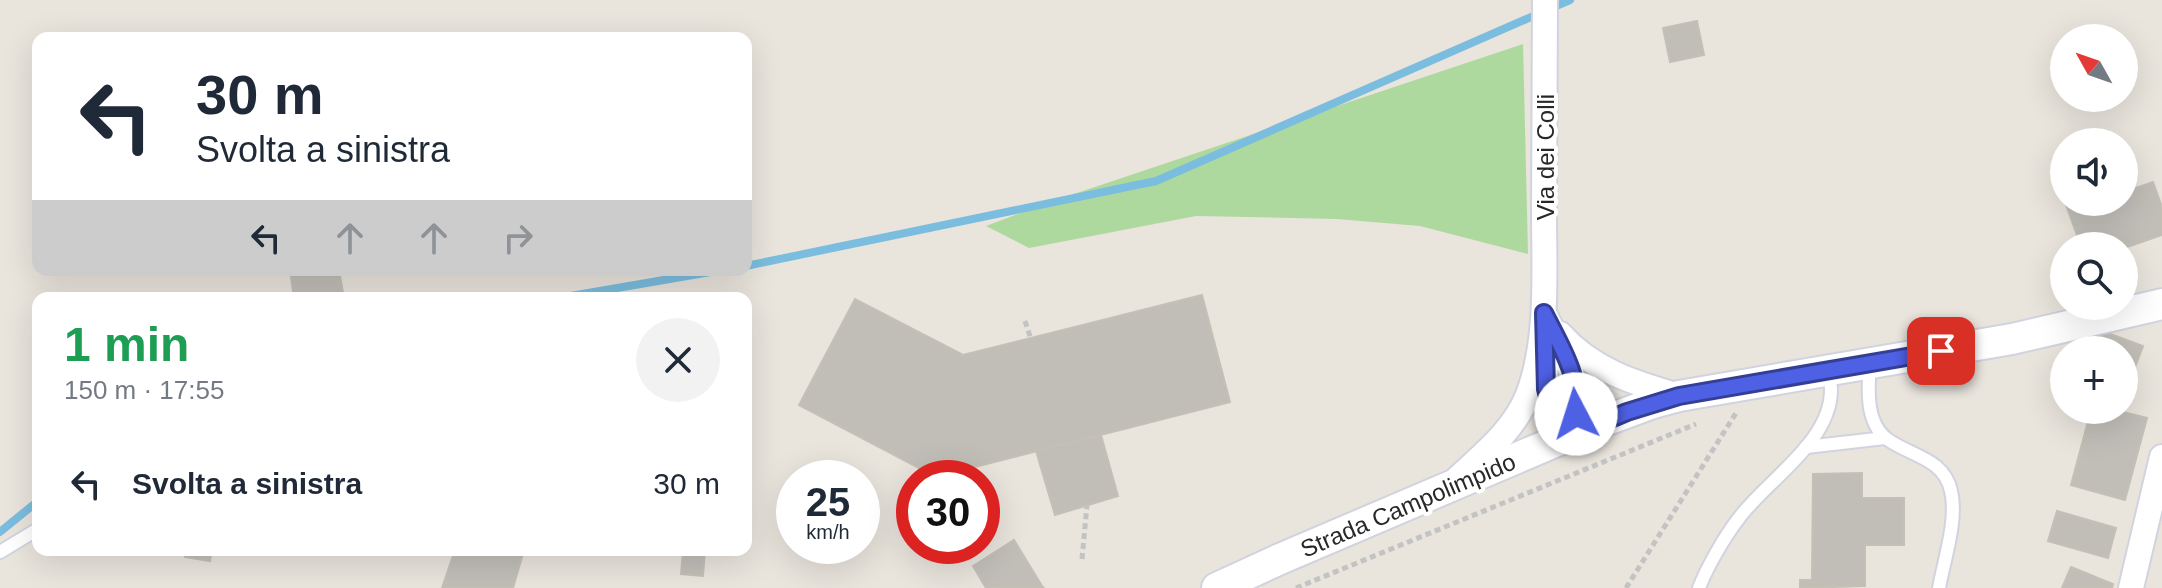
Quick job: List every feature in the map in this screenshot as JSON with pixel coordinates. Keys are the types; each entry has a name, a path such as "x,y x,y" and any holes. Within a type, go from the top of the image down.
{"street":[{"name":"Via dei Colli","path":"1447,488 1502,437 1523,406 1534,372 1544,313 1545,0"},
{"name":"Strada Campolimpido","path":"1217,588 1627,412 1679,396 2012,339 2162,304"},
{"name":"Via dei Colli","path":"1544,313 1575,380 1577,406 1570,436"},
{"path":"1544,313 1570,345 1598,366 1626,379 1679,396"},
{"path":"2131,588 2162,457"}],"lane":[{"path":"1870,364 1868,393 1871,411 1885,438"},
{"path":"1699,588 1739,518 1806,447 1820,427 1828,410 1831,391 1829,372"},
{"path":"1806,447 1885,438 1924,458 1940,471 1948,480 1953,513 1939,588"},
{"path":"0,552 32,533"}],"path":[{"path":"1025,321 1031,339"},
{"path":"1626,588 1741,405 1727,411"},
{"path":"1296,588 1698,423"},
{"path":"1082,559 1087,505"}],"green space":[{"path":"1523,44 1528,254 1420,226 1337,219 1196,216 1029,248 986,226 1047,203"}],"building":[{"path":"1697,21 1704,55 1670,62 1663,28"},
{"path":"2153,182 2162,207 2162,235 2138,243 2138,232 2076,232 2070,216 2138,216 2138,187"},
{"path":"291,276 340,276 343,292 293,292"},
{"path":"1202,295 1230,402 1000,461 904,460 799,405 855,299 963,355"},
{"path":"2097,329 2116,336 2094,336"},
{"path":"2138,416 2147,418 2125,500 2071,485 2087,424 2138,424"},
{"path":"1101,435 1118,496 1055,515 1036,451"},
{"path":"1862,473 1862,498 1904,498 1904,545 1865,545 1865,586 1800,588 1800,580 1812,580 1813,474"},
{"path":"2057,511 2116,528 2108,558 2048,541"},
{"path":"1014,540 1044,588 986,588 973,566 1000,564 1000,549"},
{"path":"185,556 211,556 210,561"},
{"path":"453,556 522,556 513,588 442,588"},
{"path":"682,556 705,556 703,576 681,574"},
{"path":"2071,567 2113,584 2112,588 2062,588"}],"waterway":[{"path":"752,265 1156,181 1570,0"},
{"path":"594,292 687,276"},
{"path":"0,532 32,506"}],"route":[{"path":"1576,414 1575,380 1544,313 1548,399 1557,420 1570,436 1627,412 1679,396 1941,351"}]}
